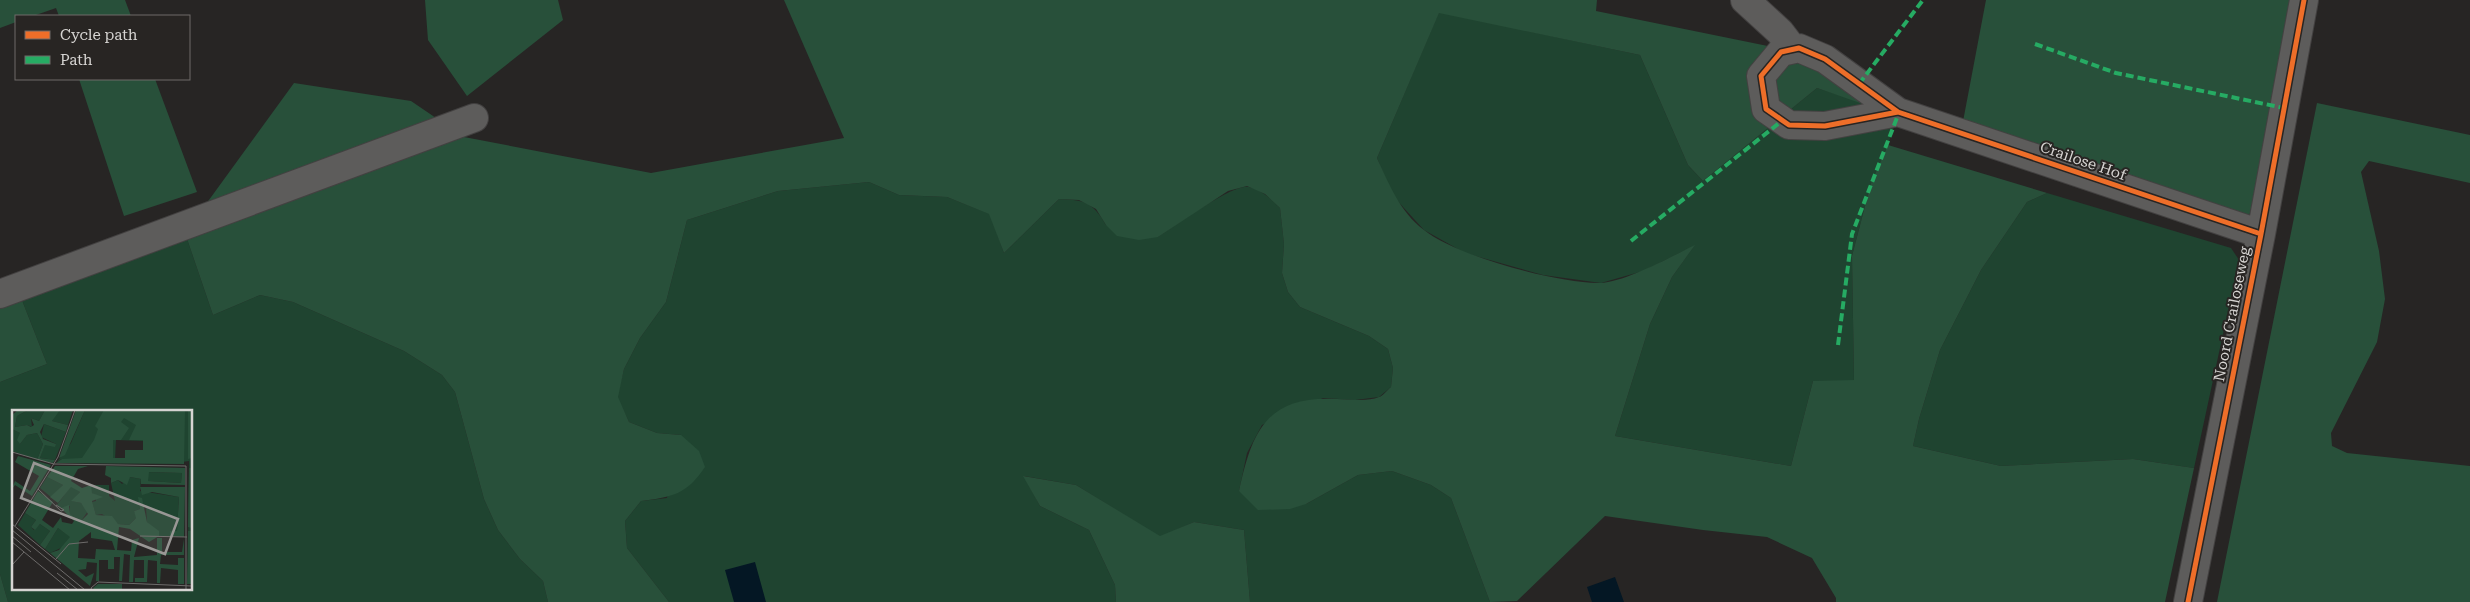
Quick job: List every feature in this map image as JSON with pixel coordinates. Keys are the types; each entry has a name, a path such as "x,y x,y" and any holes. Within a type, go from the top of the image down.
{"street":[{"path":"1745,0 1780,32 1793,49"},
{"name":"Noord Crailoseweg","path":"2188,602 2261,234 2304,0"},
{"name":"Crailose Hof","path":"1898,112 1826,126 1788,124 1766,109 1761,76 1781,52 1799,48 1825,59 1898,112 2261,234"},
{"path":"0,294 474,118"}],"green space":[{"path":"0,0 125,0 131,15 59,15 56,8 36,15 15,15 15,22 0,28"},
{"path":"425,0 558,0 563,20 467,96 428,40"},
{"path":"784,0 1597,0 1596,11 1802,53 1855,89 1860,103 1817,88 1703,181 1688,165 1640,55 1439,13 1377,158 1402,206 1408,215 1424,230 1439,240 1459,249 1509,267 1560,279 1582,282 1611,282 1662,262 1695,245 1672,277 1650,324 1615,436 1791,466 1813,381 1854,380 1852,256 1871,183 1888,145 2047,193 2027,202 1981,270 1940,350 1919,419 1913,446 2001,466 2133,459 2194,468 2165,602 1836,602 1836,598 1812,558 1767,537 1605,516 1517,601 1490,602 1451,498 1431,485 1392,471 1358,475 1306,504 1290,509 1258,510 1239,491 1250,451 1257,434 1267,421 1279,411 1294,403 1313,399 1374,399 1391,387 1393,368 1388,349 1369,336 1300,307 1288,292 1282,273 1284,244 1280,208 1265,194 1247,186 1228,191 1158,237 1139,240 1117,236 1106,225 1096,209 1079,200 1059,199 1004,253 989,214 947,197 899,195 869,182 778,191 687,220 666,302 640,338 624,369 618,397 629,422 657,433 681,435 699,451 705,467 692,483 678,493 662,498 641,501 625,521 627,548 669,602 548,602 543,581 520,559 498,530 484,499 455,392 442,375 404,351 293,302 260,295 213,315 185,233 294,83 411,101 464,137 651,173 844,138"},
{"path":"1986,0 2290,0 2269,129 2249,217 1961,132"},
{"path":"1439,12 1640,55 1688,165 1703,181 1817,88 1898,114 1888,145 1871,183 1852,256 1854,381 1813,381 1791,466 1615,436 1650,324 1672,277 1694,246 1643,271 1601,283 1543,275 1465,253 1424,230 1393,196 1377,158"},
{"path":"79,80 155,80 197,192 124,216"},
{"path":"2317,103 2470,135 2470,183 2369,161 2361,172 2379,251 2385,299 2377,342 2331,433 2332,446 2347,453 2470,466 2470,602 2217,602"},
{"path":"869,182 899,195 947,197 990,214 1004,253 1059,199 1075,200 1087,204 1097,211 1106,225 1158,237 1217,198 1241,188 1254,188 1270,198 1280,208 1284,244 1282,273 1288,292 1300,307 1369,336 1388,349 1393,368 1391,387 1379,397 1355,400 1323,398 1262,425 1247,453 1239,491 1306,504 1358,475 1392,471 1431,485 1451,498 1490,602 1250,602 1244,530 1194,522 1160,537 1076,485 1024,476 1040,506 1089,530 1115,585 1116,602 669,602 627,548 625,521 641,501 667,498 681,435 657,433 629,422 617,397 624,369 640,338 666,302 687,220 778,191"},
{"path":"2047,193 2231,248 2239,260 2194,468 2133,459 2001,466 1913,446 1919,419 1940,350 1981,270 2027,202"},
{"path":"185,233 213,315 260,295 293,302 404,351 442,375 455,392 484,499 498,530 520,559 543,581 548,602 8,602 0,574 0,382 47,364 18,290"},
{"path":"18,290 47,364 0,382 0,297"},
{"path":"1023,476 1076,485 1160,536 1194,522 1244,530 1250,602 1116,602 1115,585 1089,530 1040,506"},
{"path":"0,574 8,602 0,602"}],"water":[{"path":"755,562 766,602 734,602 725,570"},
{"path":"1615,577 1624,602 1592,602 1587,587"}],"marked path":[{"path":"1859,84 1923,0"},
{"path":"2035,44 2116,73 2284,108"},
{"path":"1838,345 1852,234 1898,115"},
{"path":"1631,241 1783,120"}],"cycle path":[{"path":"2188,602 2261,234 2304,0"},
{"path":"1898,112 1825,126 1789,125 1766,109 1761,76 1781,52 1799,48 1825,59 1898,112 2261,234"}]}
